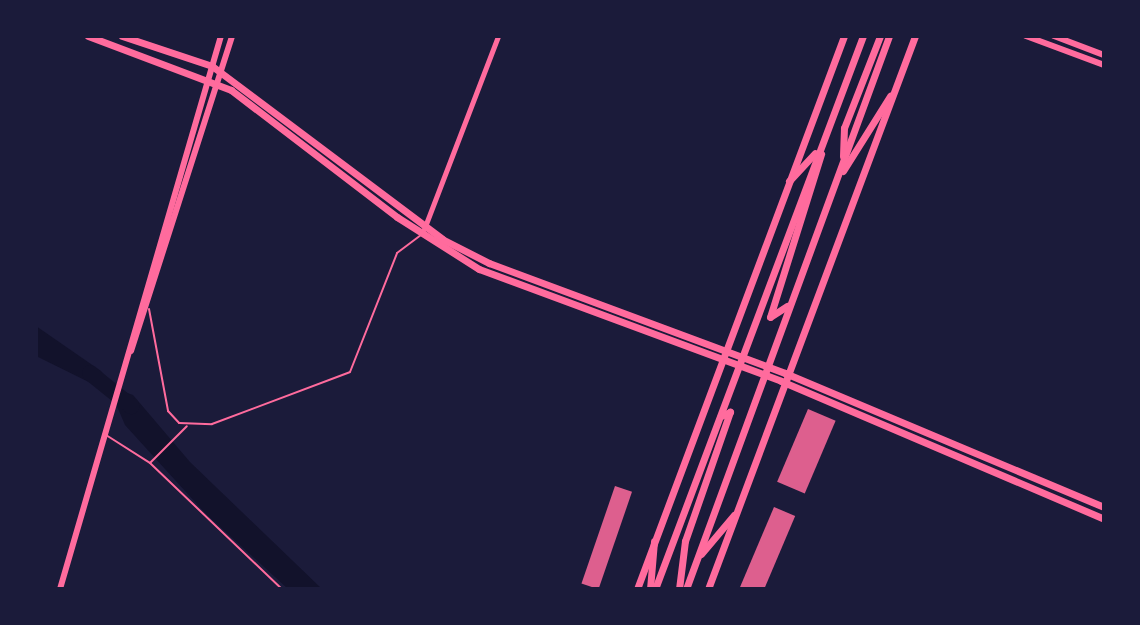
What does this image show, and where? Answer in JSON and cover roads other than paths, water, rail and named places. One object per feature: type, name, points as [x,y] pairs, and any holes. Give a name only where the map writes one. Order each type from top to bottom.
[{"type":"main road","points":[[88,36],[209,77],[422,235],[479,269],[783,377],[1104,507]]},
{"type":"main road","points":[[122,36],[212,66],[425,226],[489,263],[722,356]]},
{"type":"main road","points":[[637,589],[844,36]]},
{"type":"main road","points":[[653,589],[863,36]]},
{"type":"main road","points":[[843,162],[844,128],[880,36]]},
{"type":"main road","points":[[686,589],[889,36]]},
{"type":"main road","points":[[708,589],[783,377],[915,36]]},
{"type":"main road","points":[[834,187],[890,96]]},
{"type":"main road","points":[[791,301],[770,317],[826,132]]},
{"type":"main road","points":[[789,181],[820,149]]},
{"type":"main road","points":[[783,377],[1104,519]]},
{"type":"main road","points":[[679,589],[685,541],[730,412],[714,424]]},
{"type":"main road","points":[[697,559],[734,515]]},
{"type":"main road","points":[[653,589],[654,541]]},
{"type":"street","points":[[60,589],[221,36]]},
{"type":"street","points":[[122,373],[149,309],[232,36]]},
{"type":"street","points":[[422,235],[498,36]]},
{"type":"street","points":[[1026,36],[1104,65]]},
{"type":"street","points":[[1054,36],[1104,55]]},
{"type":"lane","points":[[149,309],[168,411],[188,425],[212,424],[350,372],[397,253],[422,235]]},
{"type":"lane","points":[[150,463],[185,432],[188,425]]},
{"type":"lane","points":[[105,433],[150,463],[282,589]]},
{"type":"waterway","points":[[90,373],[131,406]]}]
